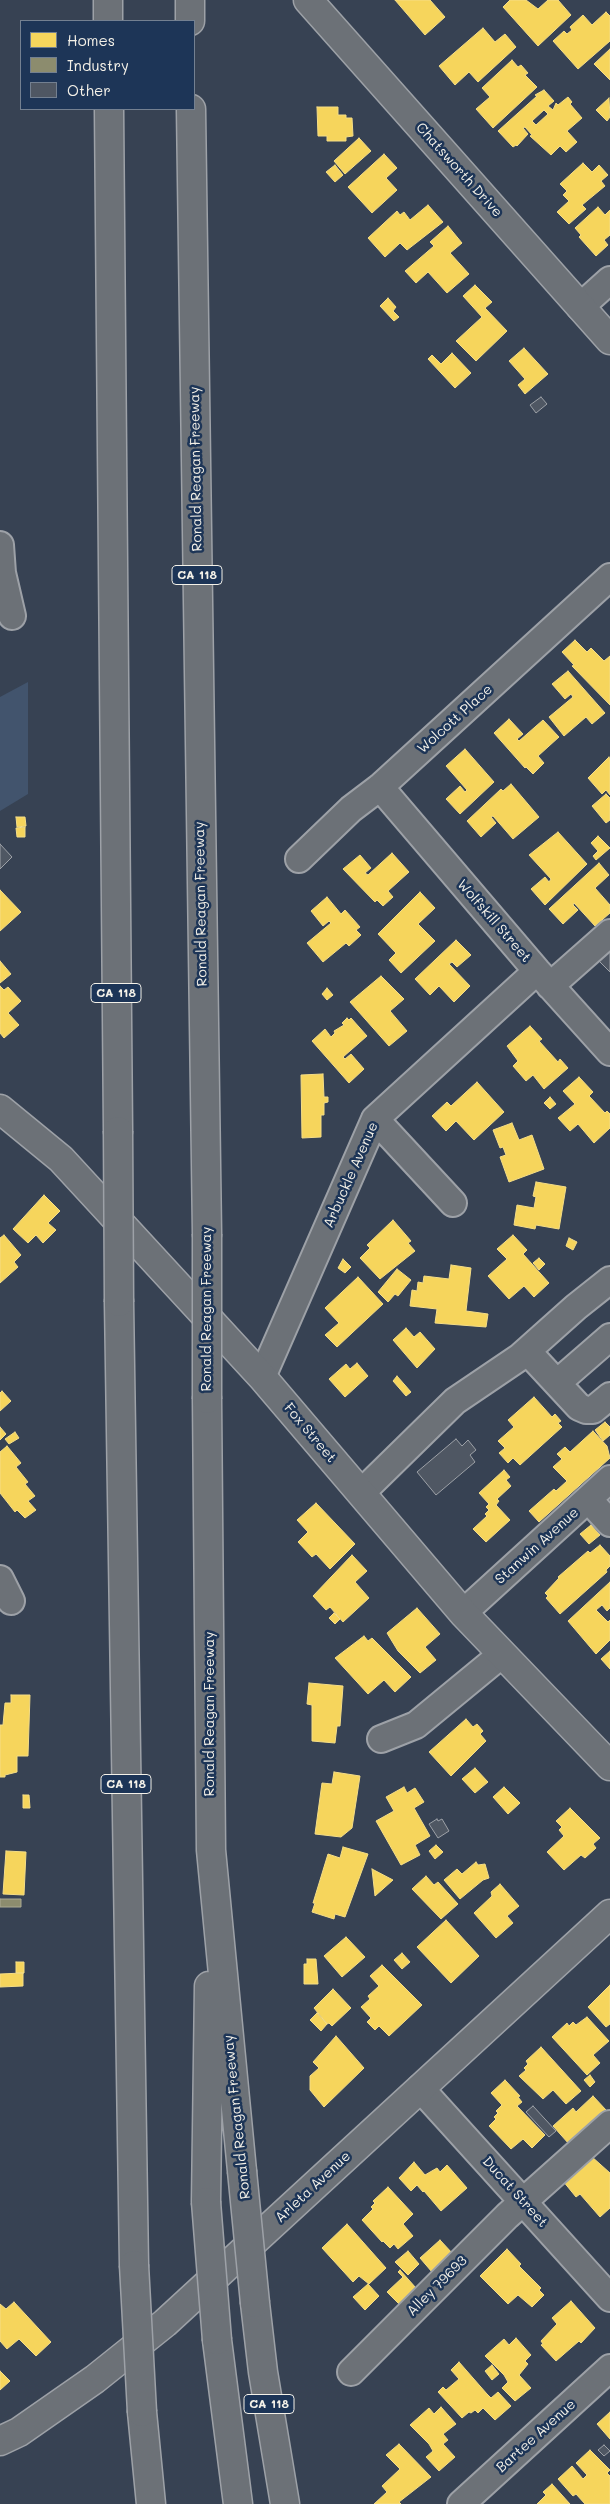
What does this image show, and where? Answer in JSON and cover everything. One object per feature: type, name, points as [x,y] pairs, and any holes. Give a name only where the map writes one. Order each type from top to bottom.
[{"type":"main road","points":[[108,0],[108,20]]},
{"type":"main road","points":[[190,0],[190,20]]},
{"type":"main road","name":"Chatsworth Drive","points":[[308,0],[610,340]]},
{"type":"main road","name":"CA 118","points":[[109,110],[119,1302],[134,2265],[142,2412],[151,2504]]},
{"type":"main road","name":"Ronald Reagan Freeway","points":[[191,110],[206,1234],[211,1850],[255,2303],[263,2372],[285,2504]]},
{"type":"main road","name":"Fox Street","points":[[0,1109],[61,1159],[262,1377],[463,1613],[610,1766]]},
{"type":"main road","points":[[211,1850],[206,2202],[217,2340],[238,2504]]},
{"type":"main road","name":"Arleta Avenue","points":[[0,2441],[19,2432],[95,2379],[165,2323],[610,1914]]},
{"type":"main road","points":[[142,2412],[142,2504]]},
{"type":"street","points":[[580,307],[610,280]]},
{"type":"street","points":[[0,545],[2,573],[12,616]]},
{"type":"street","name":"Wolcott Place","points":[[298,859],[350,809],[380,787],[610,577]]},
{"type":"street","name":"Wolfskill Street","points":[[380,787],[544,979],[610,1052]]},
{"type":"street","name":"Arbuckle Avenue","points":[[262,1377],[375,1119],[544,979],[610,933]]},
{"type":"street","points":[[375,1119],[453,1203]]},
{"type":"street","points":[[361,1493],[455,1401],[527,1351],[576,1307],[610,1280]]},
{"type":"street","points":[[557,1383],[610,1337]]},
{"type":"street","points":[[527,1351],[579,1407],[586,1410],[602,1403]]},
{"type":"street","name":"Stanwin Avenue","points":[[463,1613],[610,1479]]},
{"type":"street","points":[[588,1499],[610,1523]]},
{"type":"street","points":[[381,1739],[416,1725],[502,1655]]},
{"type":"street","name":"Ducat Street","points":[[420,2088],[610,2298]]},
{"type":"street","name":"Alley 79693","points":[[351,2372],[523,2201],[610,2124]]},
{"type":"street","name":"Bartee Avenue","points":[[461,2504],[610,2368]]},
{"type":"shaded area","points":[[28,682],[28,794],[0,811],[0,697]]},
{"type":"building: Homes","points":[[395,0],[430,0],[445,17],[425,35]]},
{"type":"building: Homes","points":[[510,0],[526,0],[538,9],[548,0],[558,0],[571,15],[538,46],[503,7]]},
{"type":"building: Homes","points":[[606,12],[610,16],[610,41],[578,69],[553,41],[564,31],[567,34],[572,30],[570,27],[583,15],[592,25]]},
{"type":"building: Homes","points":[[483,28],[495,42],[505,34],[516,47],[478,82],[469,72],[455,85],[439,66]]},
{"type":"building: Homes","points":[[610,49],[610,80],[594,64]]},
{"type":"building: Homes","points":[[512,60],[518,67],[521,65],[528,73],[525,75],[537,87],[493,128],[476,109],[490,97],[482,88]]},
{"type":"building: Homes","points":[[544,90],[554,101],[548,106],[553,110],[556,103],[558,105],[568,97],[572,102],[570,104],[582,118],[567,131],[577,142],[566,152],[560,146],[551,155],[530,136],[532,135],[525,127],[523,128],[528,134],[517,146],[513,147],[498,131],[537,96],[535,95]],"holes":[[[544,110],[548,114],[536,125],[532,121]]]},
{"type":"building: Homes","points":[[609,98],[610,117],[607,121],[596,110]]},
{"type":"building: Homes","points":[[317,107],[338,107],[338,115],[346,115],[346,118],[352,118],[353,136],[346,137],[346,141],[327,141],[327,136],[318,136]]},
{"type":"building: Homes","points":[[359,138],[371,151],[345,174],[334,161]]},
{"type":"building: Homes","points":[[384,154],[397,168],[386,178],[397,190],[372,213],[348,187]]},
{"type":"building: Homes","points":[[583,163],[592,172],[599,165],[608,175],[601,181],[605,186],[582,205],[586,209],[569,224],[557,212],[569,201],[563,195],[567,191],[560,184]]},
{"type":"building: Homes","points":[[335,165],[343,175],[335,182],[326,172]]},
{"type":"building: Homes","points":[[428,205],[443,222],[407,250],[400,243],[385,257],[368,238],[397,211],[400,215],[404,212],[410,220]]},
{"type":"building: Homes","points":[[598,207],[605,215],[610,210],[610,235],[604,240],[608,245],[596,256],[579,237],[581,235],[575,228]]},
{"type":"building: Homes","points":[[448,226],[462,243],[450,253],[469,274],[447,293],[428,272],[416,283],[405,271],[434,246],[430,242]]},
{"type":"building: Homes","points":[[475,285],[492,302],[485,308],[507,331],[476,361],[456,341],[482,317],[463,296]]},
{"type":"building: Homes","points":[[388,298],[396,307],[393,311],[399,317],[394,321],[380,306]]},
{"type":"building: Homes","points":[[524,348],[548,374],[525,394],[518,385],[525,379],[509,361]]},
{"type":"building: Homes","points":[[452,353],[471,373],[455,388],[428,359],[432,355],[441,364]]},
{"type":"building: Homes","points":[[575,640],[587,652],[591,648],[604,661],[610,656],[610,705],[572,666],[574,665],[562,652]]},
{"type":"building: Homes","points":[[568,671],[605,713],[592,724],[586,717],[564,736],[549,717],[573,697],[571,694],[565,699],[552,684]]},
{"type":"building: Homes","points":[[509,719],[523,734],[517,739],[519,741],[543,720],[559,737],[538,756],[544,763],[533,774],[525,768],[494,733]]},
{"type":"building: Homes","points":[[465,749],[494,782],[460,814],[446,799],[460,786],[465,792],[467,790],[446,766]]},
{"type":"building: Homes","points":[[609,757],[610,795],[606,790],[602,794],[588,778]]},
{"type":"building: Homes","points":[[511,784],[539,817],[513,839],[493,816],[491,817],[496,823],[481,837],[467,821],[501,789],[503,791]]},
{"type":"building: Homes","points":[[606,794],[610,798],[610,820],[606,823],[592,806]]},
{"type":"building: Homes","points":[[16,817],[25,817],[26,826],[17,827]]},
{"type":"building: Homes","points":[[25,827],[25,837],[17,837],[16,828]]},
{"type":"building: Homes","points":[[558,832],[587,864],[545,905],[531,889],[545,877],[549,882],[551,879],[529,855]]},
{"type":"building: Homes","points":[[598,836],[610,848],[596,860],[593,856],[598,851],[591,843]]},
{"type":"building: Homes","points":[[392,853],[409,872],[388,891],[393,897],[383,906],[377,900],[375,902],[343,869],[360,855],[371,868],[365,873],[368,875]]},
{"type":"building: Homes","points":[[599,863],[609,875],[595,888],[610,905],[610,913],[595,926],[574,903],[573,905],[578,910],[563,924],[549,909]]},
{"type":"building: Homes","points":[[0,890],[21,912],[0,931]]},
{"type":"building: Homes","points":[[420,892],[435,908],[418,924],[435,941],[401,973],[389,960],[396,953],[378,934]]},
{"type":"building: Homes","points":[[327,897],[341,914],[345,910],[360,927],[356,930],[361,935],[349,946],[346,943],[323,962],[307,943],[331,923],[329,921],[323,926],[311,911]]},
{"type":"building: Homes","points":[[456,940],[471,955],[457,967],[452,962],[449,964],[470,986],[454,1002],[439,986],[430,995],[415,979]]},
{"type":"building: Homes","points":[[0,961],[11,974],[0,983]]},
{"type":"building: Homes","points":[[381,976],[404,999],[390,1011],[407,1031],[389,1046],[350,1002]]},
{"type":"building: Homes","points":[[0,986],[4,990],[8,987],[21,1001],[8,1013],[19,1025],[4,1038],[0,1033]]},
{"type":"building: Homes","points":[[327,988],[333,995],[327,1000],[322,994]]},
{"type":"building: Homes","points":[[347,1018],[349,1020],[351,1018],[367,1036],[343,1057],[345,1059],[351,1054],[364,1069],[349,1083],[312,1041],[325,1029],[331,1037],[335,1033],[334,1031],[344,1025],[342,1023]]},
{"type":"building: Homes","points":[[530,1026],[542,1039],[539,1041],[558,1062],[560,1059],[568,1068],[544,1089],[533,1075],[526,1081],[513,1066],[518,1061],[507,1046]]},
{"type":"building: Homes","points":[[323,1074],[324,1097],[328,1097],[328,1102],[324,1103],[324,1115],[321,1115],[321,1137],[302,1138],[301,1075]]},
{"type":"building: Homes","points":[[579,1077],[593,1092],[589,1096],[605,1113],[607,1111],[610,1114],[610,1128],[594,1143],[578,1124],[570,1131],[558,1118],[575,1104],[563,1091]]},
{"type":"building: Homes","points":[[477,1082],[504,1112],[474,1140],[456,1121],[446,1131],[432,1116],[447,1102],[451,1106]]},
{"type":"building: Homes","points":[[550,1097],[556,1104],[550,1109],[544,1103]]},
{"type":"building: Homes","points":[[512,1123],[519,1140],[532,1135],[544,1169],[509,1182],[500,1157],[506,1155],[503,1147],[500,1148],[493,1130]]},
{"type":"building: Homes","points":[[536,1182],[566,1187],[559,1229],[536,1225],[535,1229],[514,1225],[517,1205],[534,1208],[536,1197],[533,1196]]},
{"type":"building: Homes","points":[[44,1195],[60,1211],[48,1223],[56,1230],[43,1243],[36,1235],[28,1243],[13,1229]]},
{"type":"building: Homes","points":[[393,1220],[411,1241],[408,1243],[415,1251],[380,1279],[360,1258],[370,1248],[367,1245]]},
{"type":"building: Homes","points":[[4,1235],[21,1255],[14,1262],[18,1267],[0,1283],[0,1238]]},
{"type":"building: Homes","points":[[513,1235],[527,1250],[523,1254],[549,1283],[534,1297],[524,1286],[509,1299],[488,1276],[507,1259],[497,1249]]},
{"type":"building: Homes","points":[[569,1238],[577,1242],[573,1250],[566,1246]]},
{"type":"building: Homes","points":[[539,1258],[545,1264],[539,1270],[533,1263]]},
{"type":"building: Homes","points":[[343,1259],[351,1267],[345,1273],[338,1268]]},
{"type":"building: Homes","points":[[451,1265],[471,1268],[466,1311],[488,1314],[486,1327],[435,1323],[437,1309],[410,1306],[412,1290],[417,1291],[418,1282],[423,1283],[424,1276],[449,1279]]},
{"type":"building: Homes","points":[[397,1269],[411,1280],[398,1296],[395,1294],[388,1302],[378,1292]]},
{"type":"building: Homes","points":[[358,1277],[383,1304],[337,1347],[325,1335],[339,1323],[325,1308]]},
{"type":"building: Homes","points":[[406,1328],[414,1337],[420,1332],[435,1349],[417,1368],[393,1340]]},
{"type":"building: Homes","points":[[357,1363],[368,1376],[345,1397],[329,1379],[346,1364],[350,1369]]},
{"type":"building: Homes","points":[[397,1376],[411,1392],[406,1396],[393,1381]]},
{"type":"building: Homes","points":[[2,1391],[11,1401],[0,1411],[0,1393]]},
{"type":"building: Homes","points":[[534,1397],[552,1417],[555,1414],[561,1421],[558,1423],[562,1427],[520,1465],[513,1458],[508,1463],[499,1453],[505,1448],[498,1441],[514,1427],[508,1420]]},
{"type":"building: Homes","points":[[605,1422],[610,1427],[610,1435],[603,1441],[595,1430]]},
{"type":"building: Homes","points":[[0,1427],[6,1434],[0,1440]]},
{"type":"building: Homes","points":[[593,1431],[607,1446],[610,1458],[539,1522],[529,1511],[554,1489],[556,1491],[567,1481],[553,1467],[562,1459],[557,1454],[565,1447],[570,1452]]},
{"type":"building: Homes","points":[[15,1432],[19,1438],[9,1444],[5,1439]]},
{"type":"building: Homes","points":[[7,1446],[21,1463],[16,1467],[28,1482],[25,1484],[35,1496],[28,1501],[36,1510],[25,1518],[17,1510],[15,1512],[0,1493],[0,1452]]},
{"type":"building: Homes","points":[[504,1470],[510,1477],[506,1480],[511,1486],[497,1499],[499,1501],[496,1505],[510,1520],[486,1542],[473,1529],[487,1516],[485,1514],[489,1510],[486,1507],[489,1504],[479,1493]]},
{"type":"building: Homes","points":[[316,1503],[355,1544],[330,1569],[316,1554],[312,1557],[298,1542],[308,1532],[297,1520]]},
{"type":"building: Homes","points":[[591,1525],[600,1535],[589,1544],[580,1534]]},
{"type":"building: Homes","points":[[600,1545],[610,1556],[610,1566],[606,1570],[607,1572],[560,1614],[546,1598],[548,1596],[545,1593],[558,1577],[588,1551],[590,1553]]},
{"type":"building: Homes","points":[[352,1555],[367,1571],[355,1582],[369,1598],[343,1622],[330,1607],[326,1610],[313,1596]]},
{"type":"building: Homes","points":[[610,1582],[610,1608],[607,1611],[602,1605],[596,1610],[608,1622],[610,1620],[610,1640],[596,1654],[568,1621]]},
{"type":"building: Homes","points":[[417,1608],[440,1634],[425,1647],[436,1660],[420,1673],[398,1651],[387,1633]]},
{"type":"building: Homes","points":[[334,1613],[340,1619],[335,1624],[329,1618]]},
{"type":"building: Homes","points":[[364,1636],[368,1641],[372,1638],[411,1677],[395,1692],[384,1680],[368,1694],[335,1658]]},
{"type":"building: Homes","points":[[610,1651],[610,1669],[601,1659]]},
{"type":"building: Homes","points":[[309,1683],[343,1686],[340,1726],[337,1726],[335,1743],[312,1741],[312,1705],[307,1704]]},
{"type":"building: Homes","points":[[11,1695],[30,1695],[28,1756],[17,1756],[17,1772],[0,1777],[0,1725],[3,1725],[5,1703],[11,1703]]},
{"type":"building: Homes","points":[[466,1719],[473,1727],[477,1724],[483,1731],[480,1734],[486,1741],[451,1776],[429,1752]]},
{"type":"building: Homes","points":[[475,1768],[488,1782],[475,1793],[462,1779]]},
{"type":"building: Homes","points":[[334,1772],[360,1776],[352,1828],[341,1837],[315,1834],[322,1783],[332,1784]]},
{"type":"building: Homes","points":[[404,1787],[407,1793],[415,1788],[424,1802],[414,1808],[430,1836],[415,1845],[420,1855],[401,1865],[376,1821],[394,1811],[386,1797]]},
{"type":"building: Homes","points":[[504,1787],[520,1803],[508,1814],[493,1797]]},
{"type":"building: Homes","points":[[23,1795],[29,1795],[30,1808],[23,1808]]},
{"type":"building: Homes","points":[[570,1808],[600,1838],[593,1844],[596,1848],[585,1858],[581,1855],[564,1870],[547,1852],[564,1836],[559,1830],[562,1827],[556,1821]]},
{"type":"building: Homes","points":[[436,1845],[443,1852],[435,1859],[429,1851]]},
{"type":"building: Homes","points":[[343,1847],[368,1854],[345,1917],[335,1914],[334,1919],[312,1912],[315,1903],[313,1903],[328,1854],[340,1858]]},
{"type":"building: Homes","points":[[6,1851],[26,1852],[24,1895],[3,1894]]},
{"type":"building: Homes","points":[[476,1862],[478,1865],[485,1864],[489,1878],[483,1880],[460,1899],[444,1880],[457,1869],[462,1874]]},
{"type":"building: Homes","points":[[372,1869],[393,1880],[375,1896]]},
{"type":"building: Homes","points":[[426,1876],[434,1885],[438,1882],[458,1904],[441,1919],[412,1889]]},
{"type":"building: Homes","points":[[500,1884],[519,1906],[507,1916],[513,1923],[496,1938],[474,1913],[492,1896],[491,1892]]},
{"type":"building: Homes","points":[[446,1920],[479,1956],[451,1983],[417,1947]]},
{"type":"building: Homes","points":[[346,1937],[365,1957],[342,1977],[324,1956]]},
{"type":"building: Homes","points":[[402,1953],[410,1962],[402,1969],[394,1960]]},
{"type":"building: Homes","points":[[307,1959],[316,1959],[318,1984],[304,1984],[304,1964],[307,1964]]},
{"type":"building: Homes","points":[[16,1962],[24,1962],[24,1973],[16,1973]]},
{"type":"building: Homes","points":[[382,1965],[422,2005],[389,2036],[379,2026],[375,2030],[367,2022],[371,2018],[361,2007],[370,1999],[368,1996],[379,1986],[370,1976]]},
{"type":"building: Homes","points":[[23,1973],[23,1986],[0,1987],[0,1974]]},
{"type":"building: Homes","points":[[610,1985],[610,2024],[606,2027],[588,2007]]},
{"type":"building: Homes","points":[[333,1989],[351,2008],[332,2026],[329,2023],[327,2024],[314,2008]]},
{"type":"building: Homes","points":[[317,2013],[327,2024],[321,2031],[310,2020]]},
{"type":"building: Homes","points":[[587,2017],[609,2041],[593,2055],[600,2063],[587,2075],[552,2037],[567,2023],[569,2026],[573,2022],[576,2025]]},
{"type":"building: Homes","points":[[336,2036],[364,2068],[324,2107],[310,2090],[310,2076],[319,2068],[313,2062]]},
{"type":"building: Homes","points":[[541,2047],[581,2091],[566,2104],[553,2090],[543,2099],[519,2076],[526,2070],[524,2068],[528,2064],[526,2061]]},
{"type":"building: Homes","points":[[590,2075],[595,2082],[590,2087],[584,2080]]},
{"type":"building: Homes","points":[[505,2080],[520,2096],[518,2097],[522,2102],[517,2106],[545,2135],[532,2148],[523,2139],[511,2149],[489,2126],[496,2119],[494,2117],[498,2113],[496,2111],[502,2105],[491,2093]]},
{"type":"building: Homes","points":[[593,2096],[606,2110],[569,2144],[553,2126],[573,2108],[576,2112]]},
{"type":"building: Homes","points":[[591,2156],[610,2173],[610,2208],[600,2217],[580,2194],[576,2197],[563,2181]]},
{"type":"building: Homes","points":[[414,2162],[425,2175],[437,2168],[440,2172],[447,2165],[467,2188],[441,2211],[417,2185],[411,2191],[399,2178]]},
{"type":"building: Homes","points":[[388,2187],[413,2214],[403,2224],[413,2236],[398,2249],[394,2244],[390,2248],[382,2242],[362,2220],[373,2209],[371,2207],[375,2203],[373,2201]]},
{"type":"building: Homes","points":[[347,2224],[386,2268],[369,2284],[359,2276],[353,2282],[322,2248]]},
{"type":"building: Homes","points":[[440,2240],[453,2254],[432,2272],[420,2258]]},
{"type":"building: Homes","points":[[507,2249],[521,2264],[519,2266],[541,2288],[539,2290],[544,2295],[532,2307],[518,2295],[508,2304],[480,2276]]},
{"type":"building: Homes","points":[[408,2251],[419,2264],[408,2275],[395,2262]]},
{"type":"building: Homes","points":[[400,2270],[416,2288],[400,2305],[387,2292],[403,2277],[398,2272]]},
{"type":"building: Homes","points":[[368,2284],[379,2296],[365,2310],[353,2297]]},
{"type":"building: Homes","points":[[571,2301],[595,2328],[581,2343],[579,2341],[556,2361],[541,2345],[543,2344],[541,2341],[557,2324],[552,2318]]},
{"type":"building: Homes","points":[[14,2302],[51,2342],[36,2356],[19,2339],[7,2349],[0,2341],[0,2304],[6,2309]]},
{"type":"building: Homes","points":[[516,2338],[531,2355],[525,2361],[528,2364],[519,2375],[531,2388],[515,2401],[502,2388],[508,2382],[504,2375],[485,2356],[504,2339],[509,2345]]},
{"type":"building: Homes","points":[[459,2362],[491,2398],[498,2392],[511,2406],[495,2420],[483,2408],[478,2413],[475,2410],[471,2413],[469,2412],[462,2418],[438,2392],[443,2387],[446,2390],[459,2379],[451,2370]]},
{"type":"building: Homes","points":[[492,2365],[499,2374],[492,2380],[485,2371]]},
{"type":"building: Homes","points":[[0,2371],[10,2381],[0,2390]]},
{"type":"building: Homes","points":[[441,2407],[456,2424],[443,2434],[448,2440],[443,2444],[455,2457],[439,2471],[426,2457],[433,2451],[429,2444],[410,2425],[429,2408],[434,2414]]},
{"type":"building: Homes","points":[[610,2412],[610,2439],[597,2424]]},
{"type":"building: Homes","points":[[399,2444],[431,2477],[399,2502],[401,2504],[374,2504],[387,2492],[382,2486],[400,2469],[386,2455]]},
{"type":"building: Homes","points":[[590,2450],[610,2470],[607,2473],[610,2476],[610,2504],[585,2504],[576,2494],[573,2496],[558,2479],[572,2466],[583,2479],[587,2475],[576,2463]]},
{"type":"building: Homes","points":[[552,2484],[570,2504],[537,2504],[546,2495],[543,2492]]},
{"type":"building: Industry","points":[[0,1899],[21,1899],[21,1907],[0,1907]]},
{"type":"building: Other","points":[[541,397],[547,404],[536,413],[530,405]]},
{"type":"building: Other","points":[[0,844],[12,857],[0,869]]},
{"type":"building: Other","points":[[610,947],[610,972],[597,959]]},
{"type":"building: Other","points":[[456,1439],[462,1446],[468,1440],[476,1450],[470,1455],[475,1462],[436,1495],[417,1472]]},
{"type":"building: Other","points":[[437,1819],[438,1821],[442,1819],[449,1831],[438,1838],[429,1824]]},
{"type":"building: Other","points":[[533,2106],[556,2131],[549,2137],[526,2112]]},
{"type":"building: Other","points":[[604,2445],[610,2451],[604,2456],[598,2450]]}]
